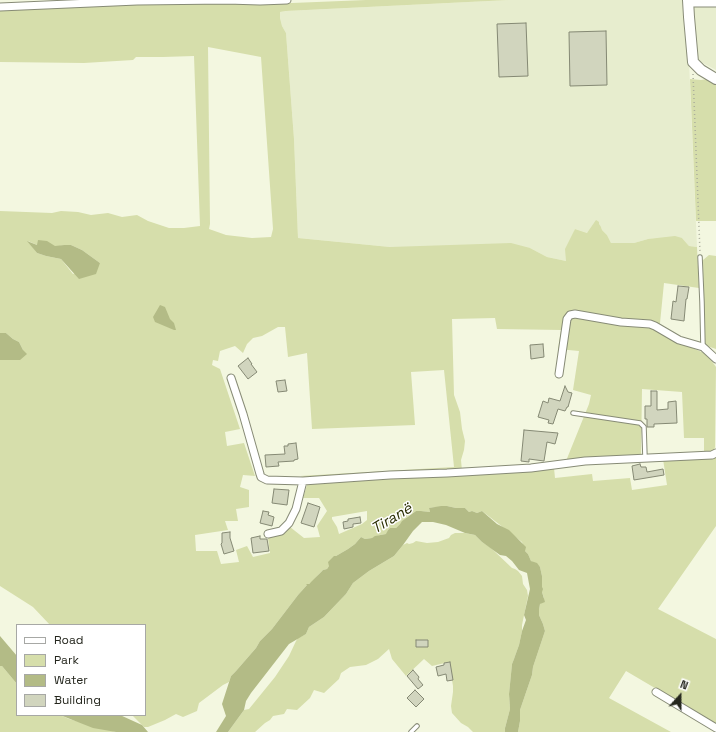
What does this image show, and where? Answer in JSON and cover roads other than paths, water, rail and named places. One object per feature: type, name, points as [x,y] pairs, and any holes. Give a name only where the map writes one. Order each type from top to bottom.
[{"type":"street","points":[[0,6],[136,1],[287,0]]},
{"type":"street","points":[[716,3],[689,1],[688,17],[692,62],[701,70],[716,79]]},
{"type":"street","points":[[559,374],[567,319],[570,315],[575,314],[621,322],[650,324],[679,340],[703,348],[716,359]]},
{"type":"street","points":[[231,378],[261,477],[267,480],[303,481],[390,475],[447,474],[531,468],[585,461],[715,454]]},
{"type":"street","points":[[268,534],[281,531],[289,523],[296,509],[303,481]]},
{"type":"street","points":[[656,692],[716,728]]},
{"type":"lane","points":[[700,257],[703,348]]},
{"type":"lane","points":[[572,413],[640,422],[644,427],[645,458]]},
{"type":"lane","points":[[411,732],[417,726]]},
{"type":"water","points":[[38,240],[47,241],[55,246],[71,245],[82,250],[100,263],[96,274],[79,279],[61,259],[37,253],[27,241],[37,245]]},
{"type":"water","points":[[160,305],[165,307],[170,319],[174,323],[176,330],[155,322],[153,317]]},
{"type":"water","points":[[0,333],[6,333],[19,342],[27,354],[20,360],[0,360]]},
{"type":"water","points":[[441,506],[465,508],[469,512],[472,511],[477,513],[482,511],[497,524],[509,530],[526,547],[525,551],[531,561],[537,563],[540,567],[542,576],[542,592],[545,602],[540,604],[539,615],[545,631],[520,710],[518,732],[505,732],[505,728],[510,709],[509,694],[512,664],[526,620],[524,615],[530,589],[527,573],[519,570],[506,556],[500,555],[475,535],[465,533],[446,525],[433,522],[422,522],[413,531],[394,556],[369,571],[353,583],[346,594],[324,617],[309,627],[306,634],[289,644],[251,693],[246,701],[244,710],[228,732],[216,732],[226,716],[222,704],[231,676],[272,629],[307,585],[306,584],[309,584],[323,570],[327,569],[329,566],[328,562],[334,556],[348,549],[361,537],[365,539],[386,534],[390,528],[396,528],[402,521],[416,511],[430,512],[429,508]]},
{"type":"water","points":[[0,636],[16,655],[16,683],[2,666],[0,666]]},
{"type":"water","points":[[63,716],[122,716],[142,725],[148,732],[116,732],[93,728]]},
{"type":"water label","name":"Tiranë","points":[[392,519]]}]
